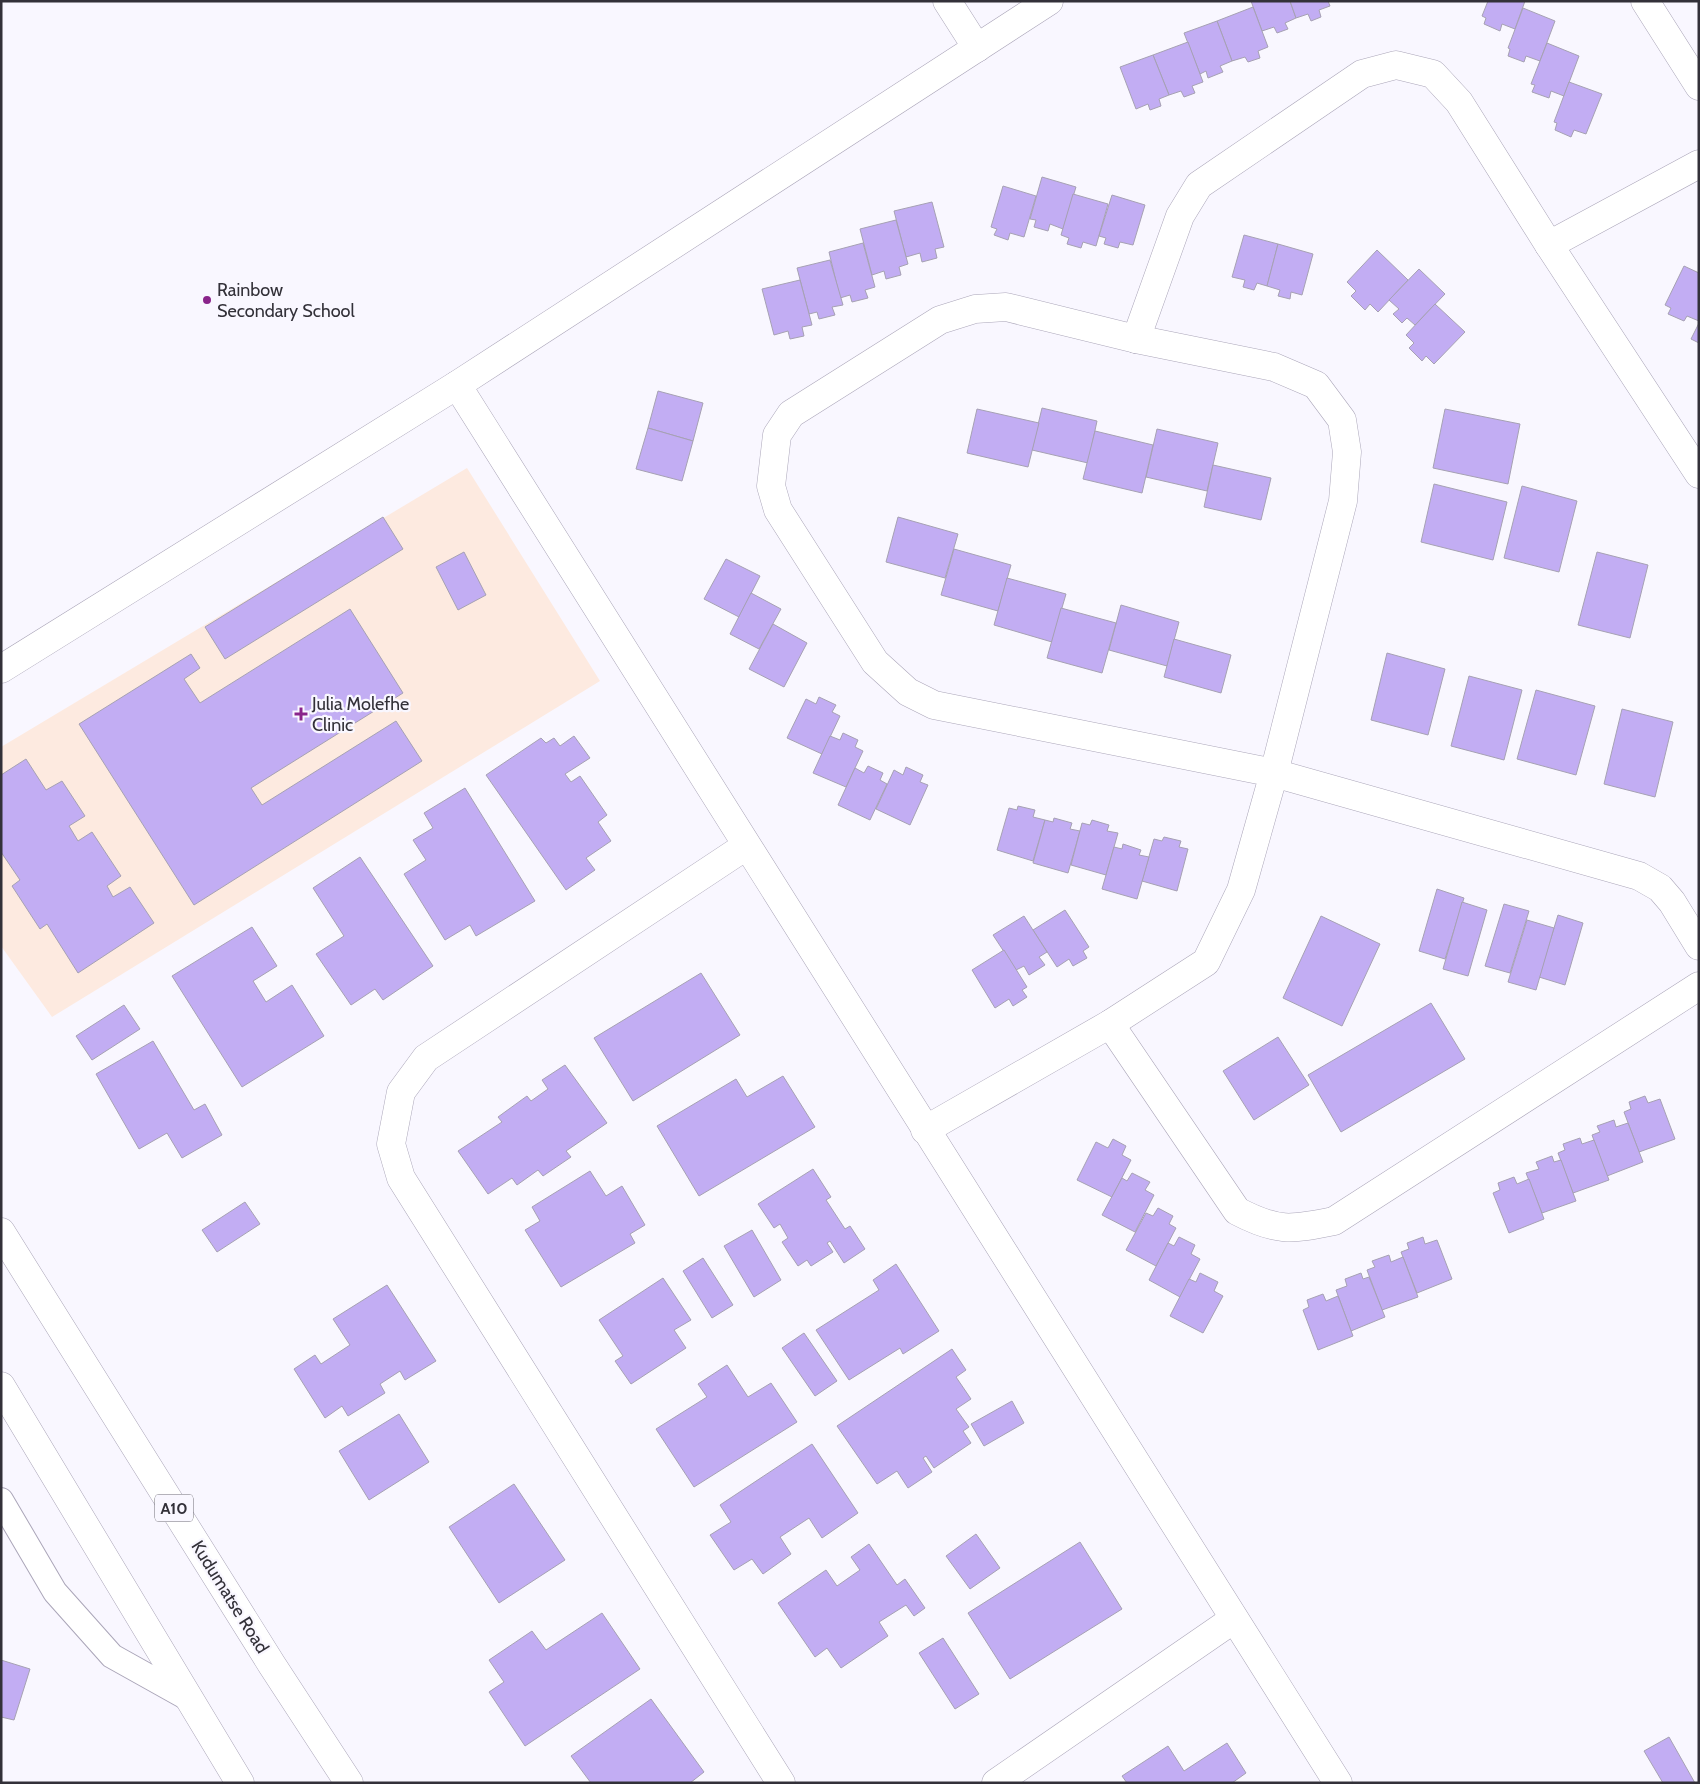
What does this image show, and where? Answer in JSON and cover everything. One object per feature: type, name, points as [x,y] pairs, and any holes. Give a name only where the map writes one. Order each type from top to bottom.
[{"type":"street","points":[[947,1],[977,48]]},
{"type":"street","points":[[1,669],[457,385],[1049,1]]},
{"type":"street","points":[[1645,1],[1699,86]]},
{"type":"street","points":[[1136,340],[1180,216],[1199,185],[1362,74],[1396,65],[1433,74],[1459,102],[1549,245],[1699,474]]},
{"type":"street","points":[[1549,245],[1699,164]]},
{"type":"street","points":[[925,1130],[1110,1024],[1206,962],[1241,890],[1274,774],[1343,501],[1347,452],[1342,420],[1316,385],[1274,367],[1136,340],[1006,307],[975,309],[940,320],[791,414],[777,435],[771,486],[778,510],[875,662],[908,692],[934,705],[1274,774],[1639,876],[1660,888],[1672,902],[1699,946]]},
{"type":"street","points":[[457,385],[1338,1783]]},
{"type":"street","points":[[746,846],[426,1058],[401,1092],[391,1144],[401,1178],[781,1783]]},
{"type":"street","points":[[1110,1024],[1237,1211],[1262,1224],[1296,1229],[1334,1221],[1699,986]]},
{"type":"street","name":"Kudumatse Road","points":[[1,1232],[267,1656],[349,1783]]},
{"type":"street","points":[[1,1386],[240,1783]]},
{"type":"street","points":[[996,1783],[1234,1619]]},
{"type":"lane","points":[[1,1500],[55,1592],[112,1656],[189,1699]]},
{"type":"shaded area","name":"Julia Molefhe Clinic","points":[[467,468],[600,681],[52,1017],[1,946],[1,747]]},
{"type":"building","points":[[1251,1],[1290,1],[1296,18],[1285,23],[1288,29],[1277,33],[1274,27],[1262,31]]},
{"type":"building","points":[[1290,1],[1328,1],[1330,6],[1319,10],[1321,17],[1311,21],[1308,14],[1296,18]]},
{"type":"building","points":[[1488,1],[1525,1],[1515,29],[1502,24],[1500,31],[1484,24],[1486,18],[1482,16]]},
{"type":"building","points":[[1253,7],[1268,47],[1258,51],[1260,58],[1248,62],[1245,57],[1232,61],[1217,21]]},
{"type":"building","points":[[1523,8],[1555,21],[1540,61],[1526,56],[1524,62],[1508,56],[1510,49],[1508,48]]},
{"type":"building","points":[[1217,21],[1232,61],[1220,66],[1223,72],[1208,78],[1206,71],[1200,74],[1184,33]]},
{"type":"building","points":[[1188,42],[1203,82],[1192,86],[1195,93],[1184,97],[1181,91],[1169,95],[1153,55]]},
{"type":"building","points":[[1547,43],[1579,56],[1564,96],[1551,91],[1549,98],[1532,92],[1535,85],[1531,84]]},
{"type":"building","points":[[1153,55],[1169,95],[1159,99],[1161,106],[1150,110],[1148,104],[1136,109],[1120,67]]},
{"type":"building","points":[[1569,82],[1602,94],[1586,134],[1574,130],[1571,137],[1555,130],[1557,123],[1554,122]]},
{"type":"building","points":[[1042,177],[1076,187],[1063,229],[1050,224],[1048,231],[1034,227],[1036,220],[1030,219]]},
{"type":"building","points":[[1003,186],[1036,196],[1024,237],[1010,233],[1008,240],[994,235],[997,229],[991,227]]},
{"type":"building","points":[[1073,194],[1108,204],[1096,246],[1083,242],[1081,248],[1067,244],[1069,238],[1061,235]]},
{"type":"building","points":[[1112,195],[1145,205],[1133,245],[1120,242],[1118,248],[1104,244],[1106,238],[1099,236]]},
{"type":"building","points":[[932,202],[944,247],[935,249],[937,258],[922,262],[920,253],[906,257],[894,211]]},
{"type":"building","points":[[896,220],[908,264],[899,267],[901,275],[886,279],[884,271],[872,275],[860,229]]},
{"type":"building","points":[[1244,235],[1278,244],[1267,286],[1257,283],[1254,290],[1243,287],[1245,280],[1232,277]]},
{"type":"building","points":[[863,243],[875,287],[865,290],[868,298],[852,302],[850,295],[840,298],[829,252]]},
{"type":"building","points":[[1278,244],[1313,254],[1302,295],[1291,292],[1290,299],[1278,296],[1280,290],[1267,286]]},
{"type":"building","points":[[1377,250],[1408,280],[1378,312],[1370,304],[1365,310],[1351,296],[1356,291],[1347,282]]},
{"type":"building","points":[[830,260],[843,305],[832,307],[835,315],[819,319],[817,312],[809,314],[797,268]]},
{"type":"building","points":[[1684,266],[1699,273],[1699,321],[1687,316],[1684,321],[1668,314],[1671,308],[1665,305]]},
{"type":"building","points":[[1419,269],[1445,294],[1415,325],[1407,318],[1402,323],[1393,314],[1399,309],[1389,300]]},
{"type":"building","points":[[800,280],[812,325],[802,327],[804,336],[790,339],[788,331],[774,335],[762,289]]},
{"type":"building","points":[[1435,304],[1465,332],[1434,364],[1426,356],[1422,361],[1409,348],[1414,343],[1406,335]]},
{"type":"building","points":[[1699,323],[1699,343],[1691,339]]},
{"type":"building","points":[[658,391],[703,403],[693,441],[648,428]]},
{"type":"building","points":[[1042,408],[1097,421],[1088,463],[1032,450]]},
{"type":"building","points":[[977,409],[1039,423],[1028,467],[967,453]]},
{"type":"building","points":[[1445,409],[1520,424],[1508,484],[1433,468]]},
{"type":"building","points":[[648,428],[693,441],[682,481],[636,469]]},
{"type":"building","points":[[1157,429],[1218,443],[1207,491],[1146,477]]},
{"type":"building","points":[[1095,431],[1153,445],[1142,493],[1083,479]]},
{"type":"building","points":[[1213,465],[1271,478],[1261,520],[1204,507]]},
{"type":"building","points":[[1434,484],[1507,502],[1493,560],[1421,542]]},
{"type":"building","points":[[1522,486],[1577,501],[1559,572],[1504,558]]},
{"type":"building","points":[[383,517],[403,549],[225,659],[205,627]]},
{"type":"building","points":[[898,517],[958,534],[945,578],[886,562]]},
{"type":"building","points":[[954,549],[1011,565],[998,611],[941,595]]},
{"type":"building","points":[[464,552],[486,595],[458,610],[436,567]]},
{"type":"building","points":[[1597,552],[1648,565],[1630,638],[1578,625]]},
{"type":"building","points":[[726,559],[760,576],[739,617],[704,599]]},
{"type":"building","points":[[1007,578],[1066,594],[1052,642],[994,625]]},
{"type":"building","points":[[751,593],[781,609],[759,649],[730,634]]},
{"type":"building","points":[[1121,605],[1179,622],[1167,666],[1109,650]]},
{"type":"building","points":[[1061,608],[1116,623],[1102,673],[1047,658]]},
{"type":"building","points":[[350,609],[403,693],[251,788],[262,805],[396,721],[422,761],[194,905],[79,724],[191,654],[200,668],[184,679],[200,703]]},
{"type":"building","points":[[773,624],[807,643],[784,687],[749,669]]},
{"type":"building","points":[[1174,639],[1231,655],[1221,693],[1164,677]]},
{"type":"building","points":[[1387,653],[1445,669],[1428,735],[1371,720]]},
{"type":"building","points":[[1469,676],[1522,690],[1504,760],[1451,746]]},
{"type":"building","points":[[1536,690],[1595,706],[1576,775],[1517,759]]},
{"type":"building","points":[[819,697],[836,705],[832,712],[840,716],[822,754],[787,738],[806,699],[816,704]]},
{"type":"building","points":[[1622,709],[1673,722],[1655,797],[1604,784]]},
{"type":"building","points":[[843,733],[858,740],[855,747],[863,751],[846,787],[813,773],[830,736],[840,740]]},
{"type":"building","points":[[574,736],[590,758],[565,774],[571,782],[580,776],[607,815],[598,822],[611,841],[586,858],[595,870],[566,890],[486,775],[541,738],[546,743],[554,738],[560,746]]},
{"type":"building","points":[[26,759],[46,790],[62,781],[85,816],[69,826],[78,841],[92,832],[121,876],[107,886],[113,897],[130,887],[154,923],[78,973],[47,924],[40,929],[12,886],[20,880],[1,852],[1,775]]},
{"type":"building","points":[[868,766],[883,773],[880,780],[887,784],[870,820],[838,805],[855,768],[864,773]]},
{"type":"building","points":[[906,767],[923,775],[920,782],[928,785],[910,825],[876,809],[894,770],[903,775]]},
{"type":"building","points":[[465,788],[535,901],[476,936],[470,925],[445,940],[404,874],[426,860],[413,840],[433,828],[424,813]]},
{"type":"building","points":[[1018,806],[1035,810],[1033,817],[1045,820],[1033,861],[997,850],[1009,808],[1017,810]]},
{"type":"building","points":[[1054,818],[1072,823],[1070,829],[1080,831],[1068,873],[1033,863],[1045,820],[1053,822]]},
{"type":"building","points":[[1092,820],[1109,825],[1107,831],[1118,833],[1106,875],[1071,865],[1082,823],[1090,825]]},
{"type":"building","points":[[1164,837],[1181,841],[1179,847],[1188,849],[1177,891],[1142,881],[1154,839],[1162,841]]},
{"type":"building","points":[[1123,844],[1141,850],[1139,855],[1149,857],[1137,899],[1102,889],[1114,847],[1122,849]]},
{"type":"building","points":[[360,857],[433,966],[383,1000],[375,989],[351,1005],[316,954],[344,936],[313,888]]},
{"type":"building","points":[[1437,889],[1464,898],[1445,959],[1419,951]]},
{"type":"building","points":[[1462,902],[1487,910],[1468,976],[1443,969]]},
{"type":"building","points":[[1504,904],[1529,911],[1510,973],[1485,966]]},
{"type":"building","points":[[1065,910],[1089,947],[1083,951],[1087,958],[1073,966],[1069,959],[1057,967],[1033,930]]},
{"type":"building","points":[[1558,915],[1583,923],[1565,985],[1539,977]]},
{"type":"building","points":[[1024,916],[1047,952],[1039,957],[1045,965],[1029,975],[1024,966],[1016,970],[993,935]]},
{"type":"building","points":[[1321,916],[1380,944],[1342,1026],[1283,998]]},
{"type":"building","points":[[1527,920],[1554,928],[1536,990],[1508,982]]},
{"type":"building","points":[[252,927],[277,966],[253,981],[266,1002],[292,985],[324,1036],[242,1087],[172,976]]},
{"type":"building","points":[[1004,950],[1027,987],[1022,990],[1027,997],[1013,1006],[1009,999],[995,1008],[972,970]]},
{"type":"building","points":[[701,973],[740,1035],[633,1101],[594,1038]]},
{"type":"building","points":[[1431,1003],[1465,1059],[1341,1132],[1308,1075]]},
{"type":"building","points":[[124,1005],[140,1029],[92,1060],[76,1036]]},
{"type":"building","points":[[1278,1037],[1309,1085],[1254,1120],[1223,1071]]},
{"type":"building","points":[[153,1041],[194,1110],[205,1104],[222,1135],[182,1158],[167,1133],[139,1149],[96,1074]]},
{"type":"building","points":[[565,1065],[607,1123],[566,1151],[571,1157],[543,1176],[538,1170],[517,1185],[512,1178],[488,1194],[458,1151],[502,1122],[498,1117],[527,1096],[531,1101],[548,1089],[542,1080]]},
{"type":"building","points":[[783,1076],[815,1127],[699,1196],[657,1126],[736,1079],[747,1097]]},
{"type":"building","points":[[1645,1096],[1648,1103],[1660,1099],[1675,1139],[1639,1152],[1624,1112],[1631,1109],[1629,1102]]},
{"type":"building","points":[[1614,1120],[1616,1127],[1628,1123],[1643,1162],[1607,1176],[1592,1135],[1600,1132],[1597,1126]]},
{"type":"building","points":[[1580,1138],[1582,1144],[1594,1140],[1609,1180],[1573,1193],[1558,1153],[1565,1150],[1563,1144]]},
{"type":"building","points":[[1113,1139],[1126,1146],[1122,1155],[1131,1160],[1112,1197],[1077,1180],[1096,1142],[1108,1148]]},
{"type":"building","points":[[1552,1156],[1554,1162],[1561,1160],[1576,1201],[1542,1213],[1526,1173],[1539,1169],[1536,1162]]},
{"type":"building","points":[[813,1169],[831,1197],[826,1200],[845,1229],[850,1226],[865,1249],[844,1263],[830,1241],[827,1243],[833,1252],[811,1266],[807,1260],[798,1266],[782,1242],[788,1238],[780,1224],[774,1228],[758,1204]]},
{"type":"building","points":[[590,1171],[606,1196],[622,1186],[645,1225],[630,1234],[635,1243],[561,1287],[525,1230],[540,1221],[532,1207]]},
{"type":"building","points":[[1132,1173],[1150,1182],[1145,1190],[1154,1195],[1135,1232],[1102,1215],[1122,1178],[1127,1181]]},
{"type":"building","points":[[1514,1177],[1517,1184],[1529,1179],[1544,1219],[1509,1233],[1493,1193],[1500,1190],[1498,1183]]},
{"type":"building","points":[[245,1202],[260,1224],[217,1252],[202,1230]]},
{"type":"building","points":[[1158,1208],[1173,1216],[1169,1224],[1176,1228],[1156,1266],[1126,1250],[1146,1213],[1153,1216]]},
{"type":"building","points":[[752,1230],[781,1280],[754,1297],[724,1246]]},
{"type":"building","points":[[1179,1237],[1195,1245],[1191,1254],[1200,1259],[1180,1297],[1149,1280],[1168,1243],[1174,1246]]},
{"type":"building","points":[[1423,1237],[1425,1244],[1437,1240],[1452,1279],[1417,1293],[1401,1252],[1409,1249],[1407,1243]]},
{"type":"building","points":[[1389,1255],[1391,1262],[1403,1257],[1418,1297],[1382,1310],[1367,1270],[1375,1267],[1372,1261]]},
{"type":"building","points":[[703,1258],[733,1305],[712,1318],[683,1271]]},
{"type":"building","points":[[896,1264],[939,1331],[903,1354],[900,1348],[849,1380],[816,1330],[879,1290],[873,1280]]},
{"type":"building","points":[[1200,1273],[1218,1282],[1214,1291],[1223,1296],[1203,1333],[1170,1316],[1189,1279],[1196,1282]]},
{"type":"building","points":[[1361,1273],[1363,1279],[1369,1277],[1385,1317],[1351,1331],[1336,1290],[1347,1286],[1345,1279]]},
{"type":"building","points":[[663,1278],[691,1320],[674,1330],[686,1348],[631,1384],[615,1361],[623,1356],[599,1320]]},
{"type":"building","points":[[387,1285],[436,1361],[405,1380],[400,1371],[380,1384],[385,1393],[348,1416],[342,1406],[325,1418],[294,1369],[315,1355],[321,1364],[350,1345],[333,1319]]},
{"type":"building","points":[[1323,1294],[1326,1301],[1338,1296],[1353,1336],[1318,1350],[1303,1310],[1309,1307],[1307,1300]]},
{"type":"building","points":[[804,1333],[837,1381],[815,1396],[782,1348]]},
{"type":"building","points":[[952,1349],[966,1370],[956,1377],[971,1399],[956,1409],[969,1427],[963,1431],[971,1443],[934,1468],[926,1456],[923,1458],[932,1472],[908,1488],[897,1471],[877,1484],[837,1426]]},
{"type":"building","points":[[727,1365],[748,1397],[771,1383],[797,1422],[694,1487],[656,1429],[707,1397],[698,1384]]},
{"type":"building","points":[[1012,1401],[1024,1423],[984,1446],[971,1424]]},
{"type":"building","points":[[399,1414],[429,1462],[369,1500],[339,1451]]},
{"type":"building","points":[[812,1444],[858,1513],[822,1538],[809,1518],[780,1537],[791,1554],[763,1574],[752,1559],[734,1570],[710,1535],[731,1522],[720,1505]]},
{"type":"building","points":[[514,1484],[565,1560],[499,1603],[449,1527]]},
{"type":"building","points":[[976,1534],[1000,1568],[970,1589],[946,1556]]},
{"type":"building","points":[[1080,1542],[1122,1609],[1010,1679],[968,1613]]},
{"type":"building","points":[[869,1544],[897,1585],[905,1579],[925,1608],[914,1616],[906,1605],[879,1622],[888,1636],[841,1668],[827,1648],[815,1657],[778,1603],[826,1570],[837,1586],[860,1570],[851,1557]]},
{"type":"building","points":[[602,1613],[640,1669],[525,1746],[489,1692],[504,1682],[489,1660],[532,1631],[546,1650]]},
{"type":"building","points":[[943,1638],[979,1694],[955,1709],[919,1653]]},
{"type":"building","points":[[1,1660],[30,1669],[14,1720],[1,1717]]},
{"type":"building","points":[[651,1699],[704,1772],[690,1783],[591,1783],[571,1756]]},
{"type":"building","points":[[1669,1737],[1695,1783],[1663,1783],[1644,1751]]},
{"type":"building","points":[[1227,1743],[1246,1773],[1232,1783],[1127,1783],[1122,1776],[1168,1746],[1184,1771]]},
{"type":"place","name":"Rainbow Secondary School","points":[[207,300]]},
{"type":"place","name":"Julia Molefhe Clinic","points":[[301,714]]}]
